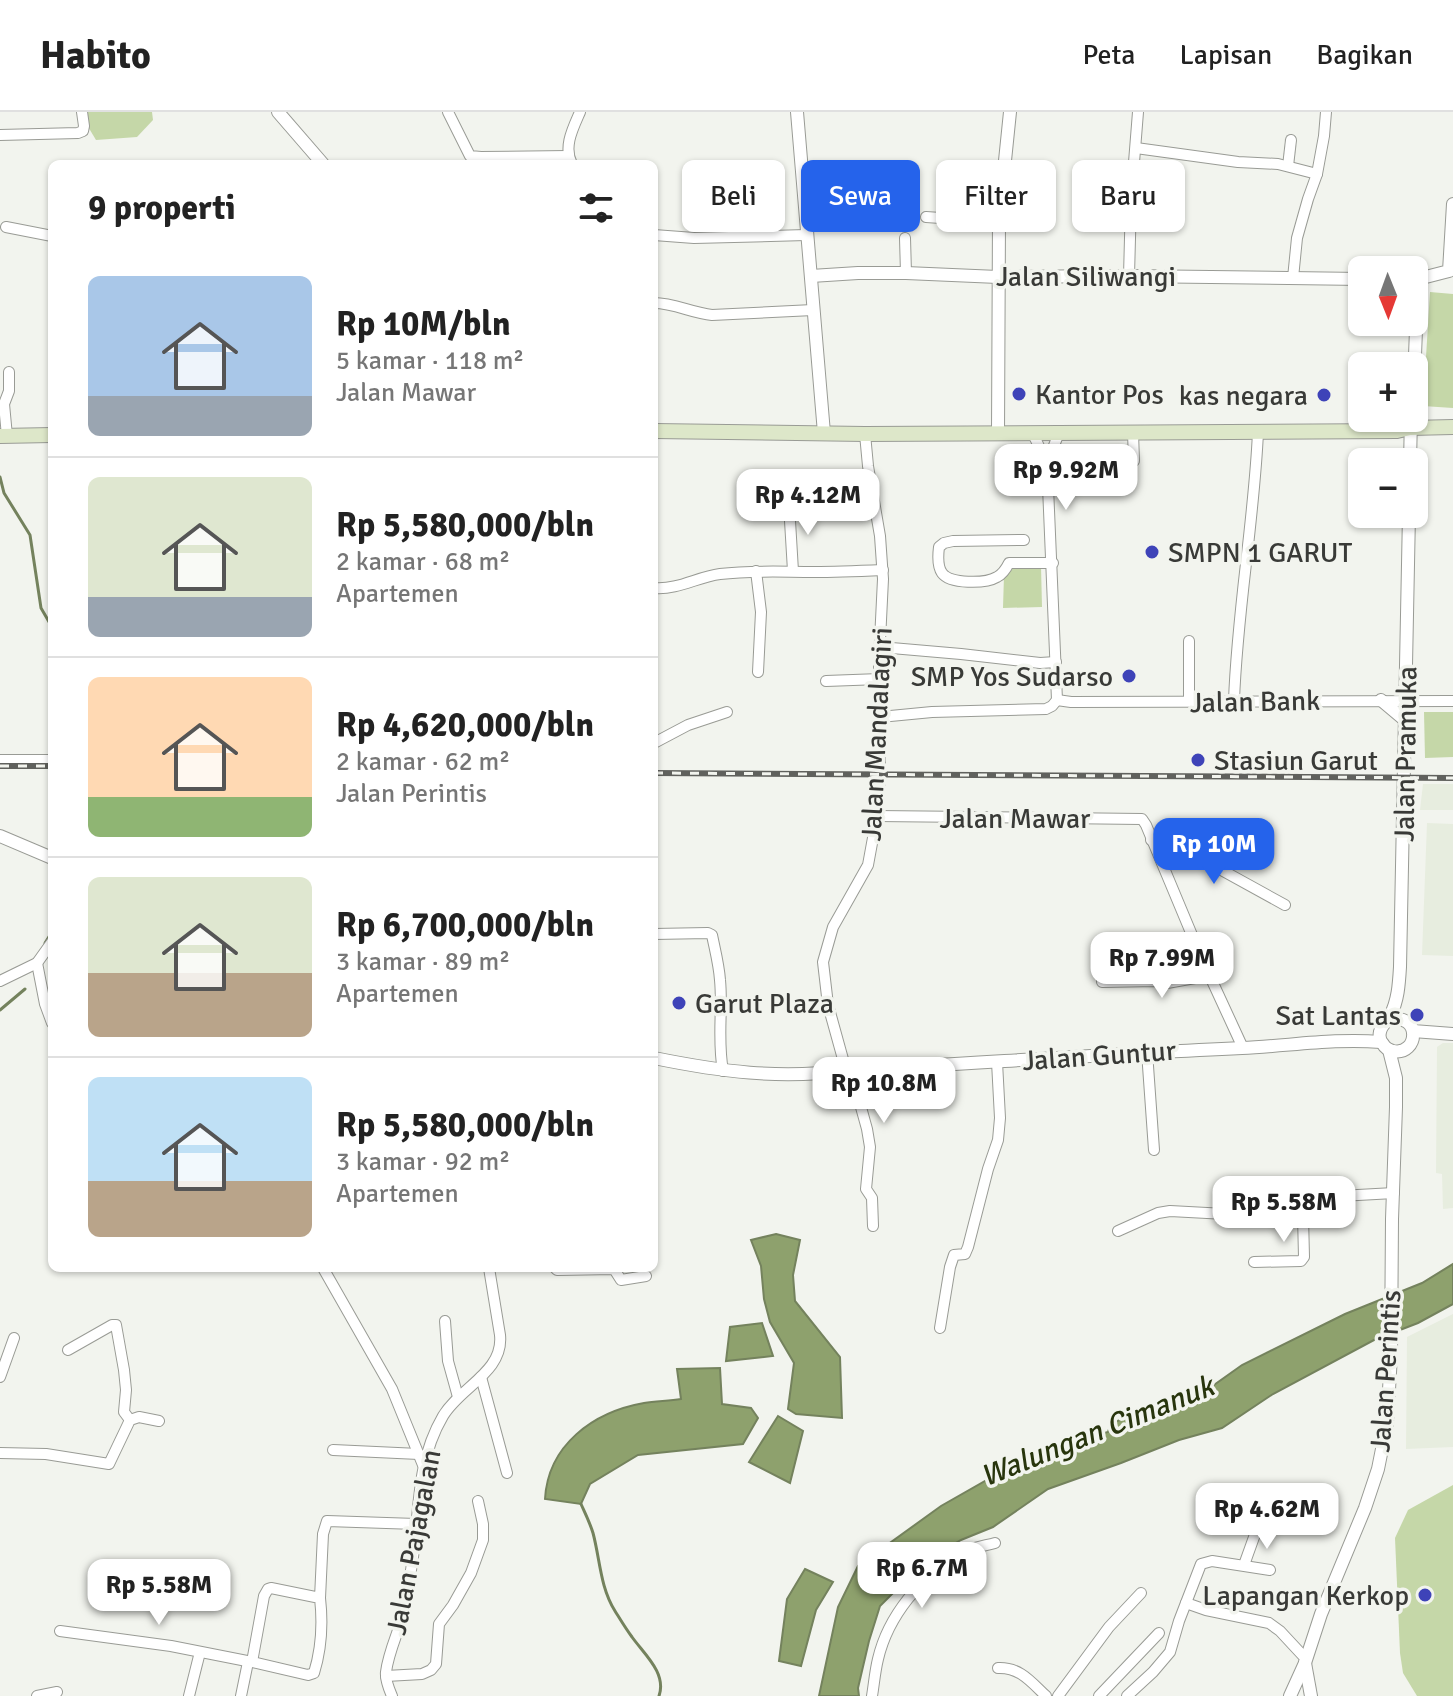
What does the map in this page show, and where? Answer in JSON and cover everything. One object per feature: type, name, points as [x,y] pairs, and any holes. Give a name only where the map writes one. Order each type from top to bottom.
[{"type":"main road","points":[[1428,428],[1453,427]]},
{"type":"main road","points":[[658,431],[1033,434],[1348,430]]},
{"type":"main road","points":[[1428,431],[1453,435]]},
{"type":"main road","points":[[4,436],[48,435]]},
{"type":"street","points":[[0,135],[78,133],[83,131],[84,126],[82,112]]},
{"type":"street","points":[[278,112],[320,160]]},
{"type":"street","points":[[448,112],[470,156],[570,160],[573,128],[580,112]]},
{"type":"street","points":[[797,112],[824,433]]},
{"type":"street","points":[[1005,160],[1010,112]]},
{"type":"street","points":[[1129,276],[1138,112]]},
{"type":"street","points":[[1293,278],[1297,238],[1317,174],[1326,112]]},
{"type":"street","points":[[1288,166],[1291,140]]},
{"type":"street","points":[[1136,148],[1288,166],[1317,174]]},
{"type":"street","points":[[1428,277],[1449,271],[1453,204]]},
{"type":"street","points":[[926,217],[936,218]]},
{"type":"street","points":[[6,227],[48,235]]},
{"type":"street","points":[[998,434],[999,232]]},
{"type":"street","points":[[658,235],[694,238],[806,235]]},
{"type":"street","points":[[905,238],[906,273]]},
{"type":"street","name":"Jalan Siliwangi","points":[[811,276],[906,273],[998,277],[1348,279]]},
{"type":"street","points":[[658,303],[712,315],[813,310]]},
{"type":"street","points":[[4,436],[4,404],[9,391],[9,372]]},
{"type":"street","points":[[1234,701],[1258,432]]},
{"type":"street","points":[[1047,463],[1059,433]]},
{"type":"street","points":[[1133,433],[1134,461]]},
{"type":"street","name":"Jalan Mandalagiri","points":[[865,434],[883,570],[877,816],[868,865],[833,927],[823,962],[828,1005],[869,1138],[866,1189],[872,1196],[873,1226]]},
{"type":"street","points":[[1033,434],[1047,463],[1057,700]]},
{"type":"street","points":[[789,504],[793,571]]},
{"type":"street","name":"Jalan Pramuka","points":[[1389,1020],[1398,994],[1400,967],[1409,528]]},
{"type":"street","points":[[1009,541],[1009,563],[999,576],[990,580],[961,581],[942,574],[938,556],[941,545],[953,541],[1024,540]]},
{"type":"street","points":[[1009,563],[1053,563]]},
{"type":"street","points":[[658,588],[674,588],[719,574],[756,571],[883,570]]},
{"type":"street","points":[[756,571],[761,612],[758,672]]},
{"type":"street","points":[[1189,641],[1189,701]]},
{"type":"street","points":[[880,647],[1056,662]]},
{"type":"street","points":[[826,681],[880,679]]},
{"type":"street","name":"Jalan Bank","points":[[880,717],[944,711],[1046,709],[1055,705],[1057,700],[1453,701]]},
{"type":"street","points":[[1381,700],[1406,721]]},
{"type":"street","points":[[658,741],[688,725],[727,712]]},
{"type":"street","points":[[0,760],[48,760]]},
{"type":"street","name":"Jalan Mawar","points":[[877,816],[1142,819],[1243,1048]]},
{"type":"street","points":[[0,836],[48,856]]},
{"type":"street","points":[[1151,840],[1178,846],[1285,905]]},
{"type":"street","points":[[658,934],[712,935],[720,979],[719,1049],[723,1071]]},
{"type":"street","points":[[0,981],[37,963],[48,950]]},
{"type":"street","points":[[37,963],[48,1012]]},
{"type":"street","points":[[1102,982],[1167,983],[1195,978],[1207,970]]},
{"type":"street","name":"Jalan Pramuka","points":[[1398,994],[1403,1019]]},
{"type":"street","points":[[1403,1019],[1411,1026],[1411,1043],[1404,1050],[1396,1051],[1383,1041],[1382,1026],[1389,1020],[1403,1019]]},
{"type":"street","points":[[1413,1031],[1453,1034]]},
{"type":"street","name":"Jalan Guntur","points":[[658,1059],[723,1071],[787,1075],[1353,1039],[1383,1041]]},
{"type":"street","name":"Jalan Perintis","points":[[1383,1041],[1396,1078]]},
{"type":"street","name":"Jalan Perintis","points":[[1291,1696],[1365,1508],[1378,1469],[1387,1424],[1396,1078],[1404,1050]]},
{"type":"street","points":[[1147,1052],[1154,1150]]},
{"type":"street","points":[[940,1328],[950,1267],[954,1255],[965,1254],[968,1247],[998,1140],[997,1062]]},
{"type":"street","points":[[1118,1231],[1158,1213],[1170,1211],[1333,1216],[1335,1199],[1340,1196],[1394,1193]]},
{"type":"street","points":[[1254,1262],[1301,1261],[1304,1257],[1303,1216]]},
{"type":"street","points":[[325,1272],[392,1389],[421,1459],[333,1450]]},
{"type":"street","name":"Jalan Pajagalan","points":[[386,1676],[405,1605],[413,1558],[421,1459],[443,1415],[496,1360],[501,1345],[490,1272]]},
{"type":"street","points":[[616,1272],[621,1280],[646,1276]]},
{"type":"street","points":[[445,1321],[448,1361],[458,1397]]},
{"type":"street","points":[[68,1350],[116,1325],[125,1378],[124,1412],[130,1420]]},
{"type":"street","points":[[0,1377],[14,1338]]},
{"type":"street","points":[[481,1377],[507,1473]]},
{"type":"street","points":[[0,1453],[46,1454],[109,1464],[130,1420],[139,1417],[159,1421]]},
{"type":"street","points":[[392,1696],[386,1676],[422,1674],[436,1664],[439,1624],[471,1573],[483,1540],[478,1501]]},
{"type":"street","points":[[60,1631],[171,1646],[308,1675],[314,1673],[323,1637],[320,1598],[323,1534],[327,1521],[416,1524]]},
{"type":"street","points":[[1244,1565],[1258,1526]]},
{"type":"street","points":[[872,1696],[878,1659],[887,1634],[912,1594],[961,1554],[995,1543]]},
{"type":"street","points":[[1127,1696],[1170,1652],[1203,1562],[1270,1570]]},
{"type":"street","points":[[241,1696],[268,1589],[320,1598]]},
{"type":"street","points":[[1058,1696],[1109,1627],[1141,1593]]},
{"type":"street","points":[[1186,1603],[1269,1623],[1280,1631],[1306,1661],[1310,1696],[1298,1693],[1291,1696]]},
{"type":"street","points":[[1099,1696],[1159,1633]]},
{"type":"street","points":[[189,1696],[200,1652]]},
{"type":"street","points":[[998,1668],[1019,1671],[1046,1696]]},
{"type":"street","points":[[37,1696],[57,1692]]},
{"type":"shaded area","points":[[85,112],[152,112],[153,120],[137,137],[96,140],[87,125]]},
{"type":"shaded area","points":[[1430,292],[1453,294],[1453,408],[1428,406]]},
{"type":"shaded area","points":[[1041,566],[1042,607],[1003,608],[1004,575],[1014,568]]},
{"type":"shaded area","points":[[1424,712],[1453,712],[1453,757],[1425,758]]},
{"type":"shaded area","points":[[1423,784],[1453,784],[1453,810],[1420,810]]},
{"type":"shaded area","points":[[1427,823],[1453,824],[1453,956],[1422,955]]},
{"type":"shaded area","points":[[1443,1043],[1453,1043],[1453,1208],[1443,1209],[1442,1174],[1436,1173],[1437,1047]]},
{"type":"shaded area","points":[[776,1234],[800,1240],[793,1275],[795,1301],[840,1357],[842,1418],[796,1414],[788,1409],[794,1363],[770,1322],[761,1266],[751,1240]]},
{"type":"shaded area","points":[[1453,1264],[1453,1304],[1418,1323],[1374,1340],[1273,1394],[1222,1428],[1179,1440],[1048,1489],[993,1527],[961,1540],[924,1562],[880,1606],[858,1688],[859,1696],[819,1696],[838,1607],[858,1566],[941,1506],[1008,1468],[1069,1443],[1108,1432],[1111,1423],[1204,1392],[1242,1365],[1345,1314],[1422,1283]]},
{"type":"shaded area","points":[[1453,1314],[1453,1447],[1406,1449],[1407,1337]]},
{"type":"shaded area","points":[[762,1323],[773,1356],[726,1361],[730,1327]]},
{"type":"shaded area","points":[[720,1368],[722,1404],[751,1408],[758,1418],[743,1444],[638,1455],[590,1484],[581,1504],[545,1499],[555,1462],[576,1434],[607,1414],[625,1407],[681,1399],[677,1369]]},
{"type":"shaded area","points":[[778,1416],[803,1431],[790,1483],[749,1462]]},
{"type":"shaded area","name":"Lapangan Kerkop","points":[[1453,1485],[1453,1696],[1417,1696],[1403,1673],[1400,1653],[1395,1538],[1408,1510]]},
{"type":"shaded area","points":[[805,1569],[833,1582],[816,1610],[801,1666],[779,1661],[787,1599]]},
{"type":"waterway","points":[[0,477],[4,493],[30,535],[41,608],[48,620]]},
{"type":"waterway","points":[[45,943],[48,938]]},
{"type":"waterway","points":[[0,1010],[25,989]]},
{"type":"waterway","points":[[581,1504],[593,1533],[610,1602],[657,1672],[661,1688],[659,1696]]},
{"type":"railway","points":[[0,766],[48,766]]},
{"type":"railway","points":[[658,773],[1453,778]]},
{"type":"place","name":"Kantor Pos","points":[[1019,394]]},
{"type":"place","name":"kas negara","points":[[1324,395]]},
{"type":"place","name":"SMPN 1 GARUT","points":[[1152,552]]},
{"type":"place","name":"SMP Yos Sudarso","points":[[1129,676]]},
{"type":"place","name":"Stasiun Garut","points":[[1198,760]]},
{"type":"place","name":"Garut Plaza","points":[[679,1003]]},
{"type":"place","name":"Sat Lantas","points":[[1417,1015]]},
{"type":"place","name":"Lapangan Kerkop","points":[[1425,1595]]},
{"type":"water label","name":"Walungan Cimanuk","points":[[1097,1431]]}]
